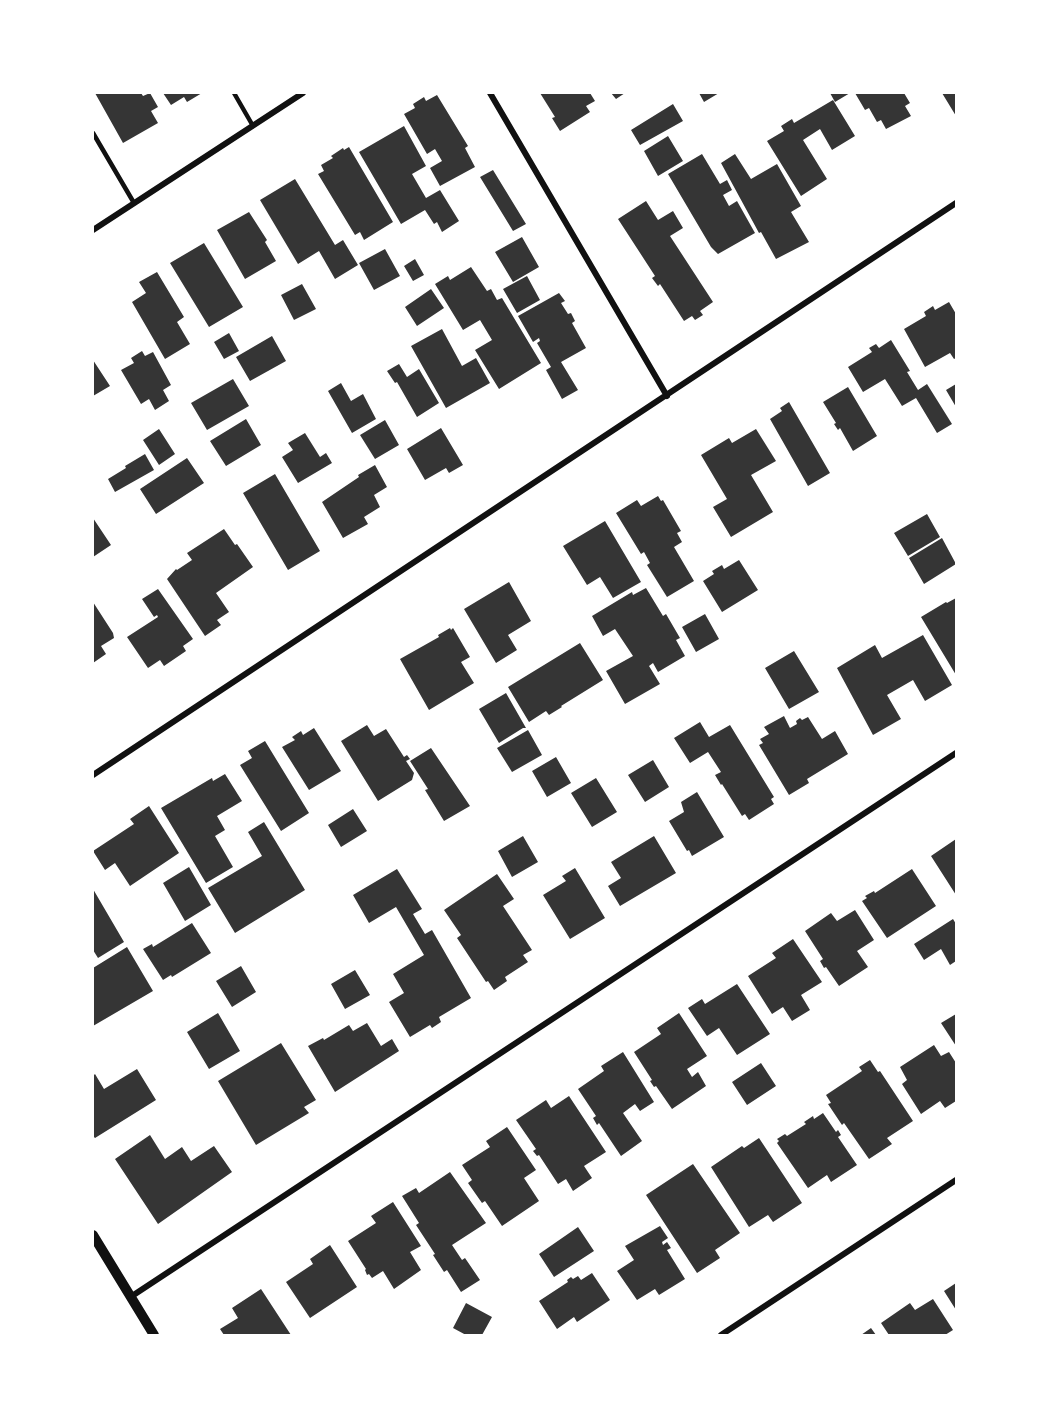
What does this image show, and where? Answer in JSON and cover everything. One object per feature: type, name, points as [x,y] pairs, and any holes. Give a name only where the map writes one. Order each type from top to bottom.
[{"type":"street","points":[[93,230],[303,93]]},
{"type":"street","points":[[490,93],[667,396]]},
{"type":"street","points":[[93,775],[956,203]]},
{"type":"street","points":[[132,1296],[956,753]]},
{"type":"street","points":[[721,1335],[956,1180]]},
{"type":"street","points":[[93,1235],[154,1335]]},
{"type":"lane","points":[[234,93],[253,126]]},
{"type":"lane","points":[[93,133],[134,203]]},
{"type":"building","points":[[95,93],[141,93],[143,96],[150,93],[158,107],[151,111],[158,123],[123,143]]},
{"type":"building","points":[[163,93],[202,93],[187,102],[184,97],[171,105]]},
{"type":"building","points":[[540,93],[590,93],[595,101],[586,106],[590,112],[560,131],[552,118],[555,117]]},
{"type":"building","points":[[611,93],[625,93],[616,99]]},
{"type":"building","points":[[699,93],[719,93],[704,102]]},
{"type":"building","points":[[830,93],[850,93],[835,102]]},
{"type":"building","points":[[855,93],[904,93],[910,103],[905,106],[911,116],[886,129],[881,120],[877,122],[869,108],[865,110]]},
{"type":"building","points":[[942,93],[956,93],[956,116]]},
{"type":"building","points":[[437,95],[468,146],[465,148],[475,167],[440,186],[430,168],[442,161],[435,149],[427,154],[404,114],[415,108],[413,104],[424,97],[426,101]]},
{"type":"building","points":[[833,100],[855,136],[832,150],[820,129],[803,140],[827,179],[801,196],[767,141],[784,131],[781,126],[792,119],[794,123]]},
{"type":"building","points":[[673,104],[683,121],[640,145],[631,130]]},
{"type":"building","points":[[404,126],[426,166],[412,174],[426,198],[440,190],[459,221],[442,232],[437,222],[434,224],[425,210],[401,224],[359,152]]},
{"type":"building","points":[[668,136],[683,161],[658,176],[644,151]]},
{"type":"building","points":[[349,147],[393,222],[364,240],[360,232],[355,235],[318,174],[324,171],[321,165],[333,158],[331,156]]},
{"type":"building","points":[[702,154],[720,184],[727,180],[732,190],[723,195],[729,206],[737,201],[755,233],[718,254],[711,247],[668,174]]},
{"type":"building","points":[[735,154],[751,179],[777,164],[801,206],[791,212],[809,242],[776,259],[761,232],[759,233],[721,163]]},
{"type":"building","points":[[493,170],[526,224],[513,231],[480,177]]},
{"type":"building","points":[[295,179],[335,245],[343,240],[358,265],[335,279],[319,251],[298,264],[260,200]]},
{"type":"building","points":[[646,201],[658,220],[673,211],[683,228],[670,236],[713,302],[700,311],[703,315],[695,320],[692,316],[684,321],[660,284],[658,286],[652,278],[655,276],[618,219]]},
{"type":"building","points":[[249,212],[267,240],[265,242],[276,261],[245,279],[217,230]]},
{"type":"building","points":[[522,237],[539,267],[513,282],[495,252]]},
{"type":"building","points":[[204,243],[243,307],[209,327],[170,263]]},
{"type":"building","points":[[385,249],[400,276],[374,290],[359,263]]},
{"type":"building","points":[[415,259],[424,275],[413,281],[404,266]]},
{"type":"building","points":[[471,267],[487,291],[491,289],[497,300],[502,298],[541,363],[499,389],[475,350],[492,340],[480,320],[463,330],[435,284],[448,276],[450,280]]},
{"type":"building","points":[[157,272],[184,317],[177,322],[190,344],[165,359],[132,302],[146,293],[139,282]]},
{"type":"building","points":[[527,276],[540,300],[517,313],[503,289]]},
{"type":"building","points":[[302,284],[316,309],[294,320],[281,295]]},
{"type":"building","points":[[431,289],[444,308],[417,326],[405,307]]},
{"type":"building","points":[[559,293],[565,301],[561,303],[568,314],[571,313],[575,321],[572,323],[586,348],[561,362],[578,390],[562,399],[546,370],[551,367],[537,343],[540,341],[539,338],[533,342],[518,316]]},
{"type":"building","points":[[949,302],[956,314],[956,358],[954,359],[950,353],[925,367],[904,329],[926,316],[924,312],[933,306],[935,310]]},
{"type":"building","points":[[442,329],[462,366],[476,358],[490,383],[446,408],[411,346]]},
{"type":"building","points":[[229,333],[239,351],[224,359],[214,342]]},
{"type":"building","points":[[272,336],[286,361],[250,381],[236,357]]},
{"type":"building","points":[[891,340],[910,371],[907,372],[918,390],[927,384],[952,424],[937,433],[916,398],[902,406],[885,379],[863,392],[848,367],[872,352],[869,348],[876,344],[879,348]]},
{"type":"building","points":[[142,351],[145,356],[153,352],[171,385],[163,390],[169,401],[155,410],[149,399],[141,404],[121,370],[134,363],[131,358]]},
{"type":"building","points":[[93,360],[110,386],[93,396]]},
{"type":"building","points":[[399,364],[407,377],[419,369],[439,403],[417,417],[397,382],[395,383],[387,371]]},
{"type":"building","points":[[233,379],[249,406],[207,430],[191,403]]},
{"type":"building","points":[[341,383],[351,401],[363,394],[376,419],[352,433],[328,391]]},
{"type":"building","points":[[956,384],[956,407],[946,390]]},
{"type":"building","points":[[848,387],[877,436],[853,451],[840,428],[838,430],[834,424],[836,423],[823,402]]},
{"type":"building","points":[[789,402],[830,473],[808,486],[770,419],[782,411],[780,408]]},
{"type":"building","points":[[246,419],[261,445],[226,466],[210,441]]},
{"type":"building","points":[[385,420],[399,445],[375,459],[360,435]]},
{"type":"building","points":[[441,428],[463,465],[449,473],[446,468],[425,480],[407,449]]},
{"type":"building","points":[[159,429],[175,454],[159,465],[143,440]]},
{"type":"building","points":[[756,429],[776,461],[751,475],[773,512],[731,537],[713,507],[727,499],[701,455],[729,438],[732,443]]},
{"type":"building","points":[[305,433],[320,457],[326,453],[332,463],[298,483],[282,457],[293,450],[288,443]]},
{"type":"building","points":[[145,454],[154,470],[115,492],[108,479]]},
{"type":"building","points":[[187,458],[204,483],[156,514],[140,489]]},
{"type":"building","points":[[375,465],[387,487],[374,495],[380,507],[364,517],[368,524],[343,538],[322,502]]},
{"type":"building","points":[[275,474],[320,551],[288,570],[243,493]]},
{"type":"building","points":[[658,496],[661,501],[663,500],[681,531],[677,533],[682,542],[674,547],[694,581],[667,597],[647,565],[650,563],[644,552],[641,554],[616,513],[637,500],[641,506]]},
{"type":"building","points":[[927,514],[940,537],[908,556],[894,533]]},
{"type":"building","points":[[93,518],[111,545],[93,557]]},
{"type":"building","points":[[605,521],[641,582],[613,598],[600,577],[587,585],[563,546]]},
{"type":"building","points":[[224,529],[253,567],[216,593],[229,612],[217,620],[221,625],[205,636],[167,579],[176,569],[192,560],[187,553]]},
{"type":"building","points":[[942,538],[956,564],[924,584],[909,558]]},
{"type":"building","points":[[739,560],[758,590],[722,612],[703,581],[714,574],[712,571],[722,565],[724,569]]},
{"type":"building","points":[[509,582],[531,621],[508,635],[517,650],[496,663],[464,609]]},
{"type":"building","points":[[646,588],[663,616],[666,614],[680,638],[676,640],[685,656],[658,672],[653,663],[649,666],[660,684],[625,704],[606,671],[633,656],[615,629],[603,636],[592,616],[632,592],[633,595]]},
{"type":"building","points":[[158,589],[193,639],[183,646],[186,651],[164,666],[160,660],[148,668],[127,637],[158,617],[157,615],[154,617],[142,599]]},
{"type":"building","points":[[956,598],[956,675],[921,617]]},
{"type":"building","points":[[93,602],[114,638],[101,646],[106,654],[93,663]]},
{"type":"building","points":[[705,614],[719,639],[696,652],[682,627]]},
{"type":"building","points":[[450,628],[451,630],[453,628],[470,657],[461,662],[474,683],[429,710],[400,659],[439,637],[438,635]]},
{"type":"building","points":[[923,635],[952,685],[925,701],[913,680],[887,695],[901,719],[873,735],[837,668],[875,645],[882,658]]},
{"type":"building","points":[[580,643],[603,680],[549,715],[546,711],[529,722],[508,687]]},
{"type":"building","points":[[794,651],[819,692],[789,709],[765,668]]},
{"type":"building","points":[[506,693],[526,728],[499,743],[479,709]]},
{"type":"building","points":[[784,716],[790,728],[797,724],[796,721],[800,718],[802,720],[808,717],[822,739],[835,731],[848,754],[807,779],[809,783],[789,795],[759,745],[763,743],[760,739],[769,734],[764,727]]},
{"type":"building","points":[[700,722],[709,737],[730,725],[774,797],[771,799],[774,804],[749,820],[745,814],[742,816],[721,785],[715,775],[721,772],[708,752],[690,763],[674,738]]},
{"type":"building","points":[[367,725],[374,736],[386,729],[404,757],[407,755],[410,759],[406,761],[414,773],[412,780],[378,801],[341,741]]},
{"type":"building","points":[[314,728],[341,771],[309,790],[282,747],[295,740],[292,737],[301,731],[303,735]]},
{"type":"building","points":[[528,730],[542,755],[512,772],[497,748]]},
{"type":"building","points":[[265,741],[309,813],[281,831],[240,765],[252,758],[248,751]]},
{"type":"building","points":[[431,748],[470,806],[444,821],[425,790],[428,789],[410,761]]},
{"type":"building","points":[[556,757],[571,783],[547,797],[532,771]]},
{"type":"building","points":[[653,760],[669,787],[645,802],[628,775]]},
{"type":"building","points":[[225,774],[242,801],[217,816],[225,830],[215,836],[233,867],[206,883],[161,808],[212,778],[213,781]]},
{"type":"building","points":[[596,778],[617,812],[592,827],[571,793]]},
{"type":"building","points":[[697,792],[724,837],[692,856],[669,821],[684,812],[681,802]]},
{"type":"building","points":[[149,806],[179,853],[130,886],[115,863],[105,870],[93,851],[134,824],[130,819]]},
{"type":"building","points":[[353,809],[367,831],[341,847],[328,825]]},
{"type":"building","points":[[264,822],[305,890],[235,933],[208,888],[262,856],[248,832]]},
{"type":"building","points":[[523,836],[538,862],[512,877],[498,851]]},
{"type":"building","points":[[654,836],[676,873],[620,906],[608,886],[621,878],[611,862]]},
{"type":"building","points":[[956,839],[956,895],[931,856]]},
{"type":"building","points":[[189,867],[211,905],[185,921],[163,883]]},
{"type":"building","points":[[575,868],[605,918],[570,939],[543,895],[566,881],[562,876]]},
{"type":"building","points":[[397,869],[422,909],[413,914],[425,934],[432,930],[471,998],[439,1017],[441,1022],[432,1028],[430,1025],[410,1037],[389,1002],[404,993],[393,974],[424,955],[396,907],[369,923],[353,895]]},
{"type":"building","points":[[912,869],[936,906],[887,938],[862,901],[867,898],[865,896],[874,891],[875,893]]},
{"type":"building","points":[[497,874],[514,899],[503,906],[532,950],[523,955],[528,962],[505,977],[507,981],[494,990],[488,981],[486,982],[457,938],[461,935],[444,910]]},
{"type":"building","points":[[93,889],[124,942],[98,958],[93,950]]},
{"type":"building","points":[[855,910],[874,940],[857,951],[868,967],[839,986],[826,967],[824,968],[820,961],[823,959],[805,931],[831,913],[837,921]]},
{"type":"building","points":[[953,919],[956,924],[956,961],[950,965],[941,949],[924,960],[914,944]]},
{"type":"building","points":[[192,923],[211,953],[163,980],[143,949],[152,944],[153,947]]},
{"type":"building","points":[[793,939],[822,982],[801,995],[810,1010],[792,1021],[783,1007],[772,1014],[748,976],[776,958],[772,953]]},
{"type":"building","points":[[127,947],[153,991],[93,1026],[93,968]]},
{"type":"building","points":[[241,966],[256,992],[232,1007],[216,981]]},
{"type":"building","points":[[355,970],[370,995],[345,1009],[331,984]]},
{"type":"building","points":[[737,984],[770,1034],[737,1055],[719,1028],[707,1036],[688,1008],[702,999],[705,1004]]},
{"type":"building","points":[[218,1013],[240,1051],[209,1069],[187,1032]]},
{"type":"building","points":[[679,1013],[707,1056],[687,1069],[692,1077],[698,1072],[706,1086],[672,1109],[650,1081],[652,1080],[634,1052],[661,1034],[657,1028]]},
{"type":"building","points":[[956,1014],[956,1046],[941,1023]]},
{"type":"building","points":[[367,1023],[381,1046],[392,1039],[399,1051],[335,1092],[308,1046],[323,1038],[324,1040],[349,1025],[353,1031]]},
{"type":"building","points":[[281,1043],[316,1100],[304,1107],[309,1113],[256,1145],[218,1081]]},
{"type":"building","points":[[934,1045],[941,1056],[949,1052],[956,1063],[956,1101],[945,1108],[940,1101],[921,1114],[902,1084],[907,1080],[900,1067]]},
{"type":"building","points":[[623,1052],[654,1102],[640,1111],[635,1104],[623,1113],[642,1141],[621,1156],[599,1123],[597,1125],[593,1118],[596,1116],[578,1089],[604,1071],[601,1066]]},
{"type":"building","points":[[870,1060],[878,1072],[880,1071],[913,1121],[887,1138],[892,1144],[869,1159],[844,1123],[842,1125],[828,1104],[831,1103],[826,1095],[862,1071],[859,1067]]},
{"type":"building","points":[[761,1063],[776,1086],[747,1105],[732,1082]]},
{"type":"building","points":[[137,1069],[156,1100],[95,1138],[93,1136],[93,1076],[95,1074],[104,1089]]},
{"type":"building","points":[[569,1096],[606,1152],[584,1166],[592,1178],[573,1191],[566,1179],[558,1184],[539,1155],[537,1156],[533,1151],[536,1149],[516,1120],[546,1100],[551,1108]]},
{"type":"building","points":[[823,1113],[836,1132],[838,1130],[841,1135],[838,1137],[857,1165],[831,1182],[827,1175],[808,1188],[777,1143],[779,1141],[777,1139],[785,1134],[787,1136],[806,1124],[804,1122],[813,1116],[814,1119]]},
{"type":"building","points":[[507,1127],[536,1170],[524,1178],[539,1201],[502,1226],[485,1201],[482,1203],[468,1183],[472,1180],[462,1165],[490,1147],[486,1141]]},
{"type":"building","points":[[150,1135],[165,1159],[182,1147],[191,1161],[214,1146],[232,1172],[158,1224],[115,1159]]},
{"type":"building","points":[[759,1138],[802,1203],[773,1222],[768,1215],[749,1227],[711,1167],[742,1146],[744,1148]]},
{"type":"building","points":[[693,1164],[740,1233],[715,1250],[720,1258],[697,1273],[646,1195]]},
{"type":"building","points":[[450,1172],[486,1223],[452,1245],[462,1260],[465,1258],[480,1280],[461,1292],[447,1270],[444,1272],[433,1255],[435,1254],[416,1225],[419,1223],[402,1196],[416,1188],[419,1193]]},
{"type":"building","points":[[393,1202],[421,1246],[410,1252],[421,1270],[394,1289],[383,1271],[372,1278],[369,1274],[367,1275],[366,1269],[348,1241],[376,1223],[371,1216]]},
{"type":"building","points":[[660,1226],[668,1238],[662,1242],[663,1245],[667,1242],[671,1248],[667,1250],[685,1279],[659,1295],[655,1289],[637,1300],[617,1271],[634,1260],[625,1246]]},
{"type":"building","points":[[578,1227],[594,1251],[554,1277],[539,1254]]},
{"type":"building","points":[[330,1245],[357,1287],[310,1318],[286,1282],[313,1264],[310,1259]]},
{"type":"building","points":[[592,1273],[610,1300],[577,1322],[574,1317],[557,1329],[539,1301],[568,1282],[567,1280],[571,1277],[573,1279],[578,1276],[581,1280]]},
{"type":"building","points":[[956,1283],[956,1310],[944,1291]]},
{"type":"building","points":[[261,1289],[291,1335],[224,1335],[220,1329],[238,1318],[232,1308]]},
{"type":"building","points":[[933,1299],[953,1330],[945,1335],[889,1335],[881,1323],[910,1303],[915,1310]]},
{"type":"building","points":[[466,1303],[492,1317],[482,1335],[466,1335],[453,1328]]},
{"type":"building","points":[[871,1328],[876,1335],[861,1335]]}]
